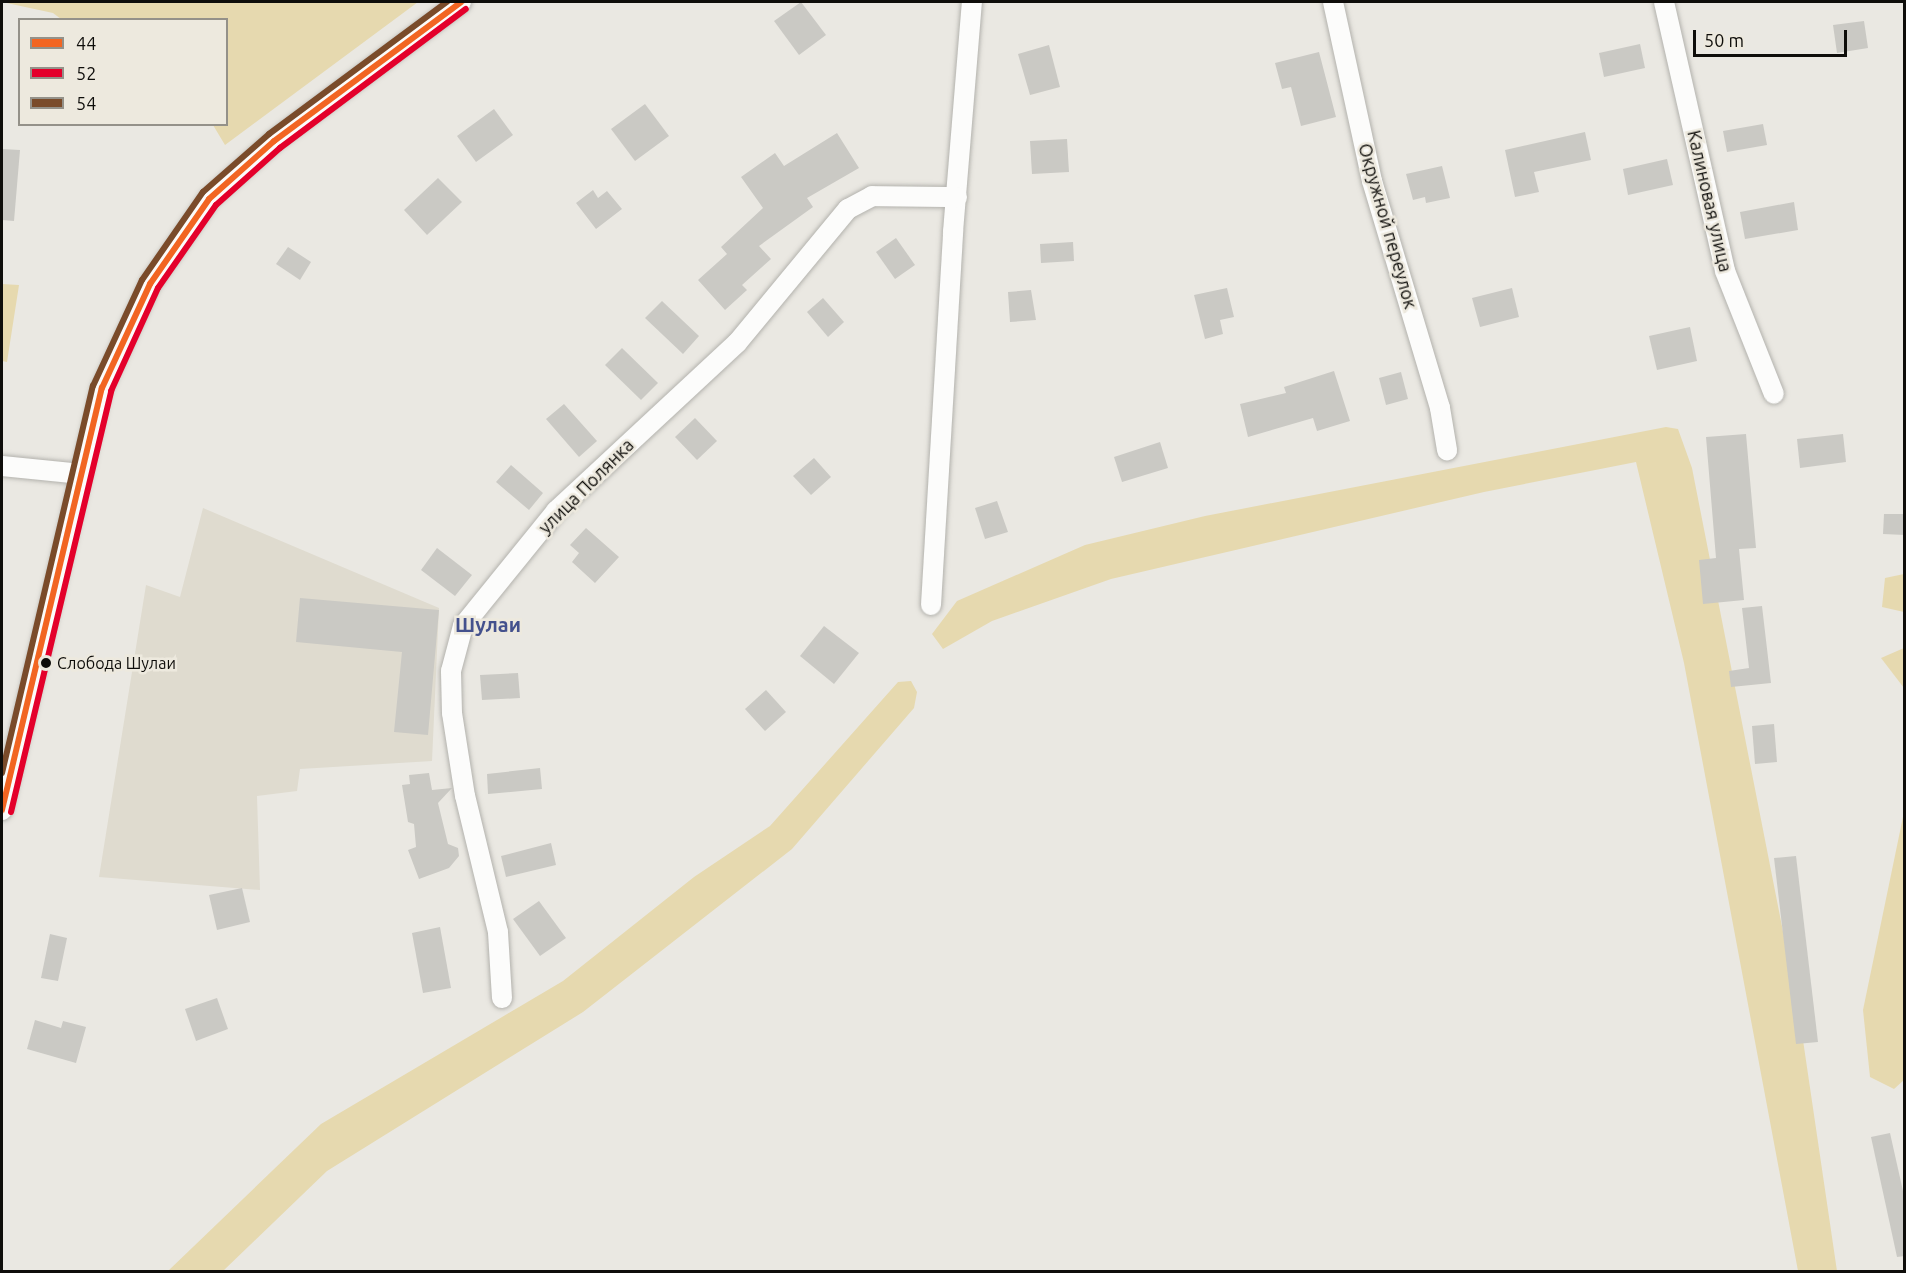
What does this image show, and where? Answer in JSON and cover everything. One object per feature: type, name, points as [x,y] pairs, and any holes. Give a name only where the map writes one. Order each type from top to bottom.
[{"type":"street","points":[[2,810],[102,388],[129,325],[169,254],[210,199],[274,141],[461,2]]},
{"type":"street","points":[[931,605],[972,2]]},
{"type":"street","name":"Окружной переулок","points":[[1333,2],[1372,181],[1440,408],[1447,450]]},
{"type":"street","name":"Калиновая улица","points":[[1665,2],[1725,271],[1774,394]]},
{"type":"street","name":"улица Полянка","points":[[502,998],[498,932],[465,796],[452,713],[451,671],[463,626],[556,511],[736,343],[848,208],[872,196],[957,197]]},
{"type":"street","points":[[2,466],[82,474]]},
{"type":"shaded area","points":[[2,2],[418,2],[225,145],[214,126],[228,126],[228,18],[60,18],[53,13]]},
{"type":"shaded area","points":[[2,284],[19,285],[7,362],[2,361]]},
{"type":"shaded area","points":[[1666,427],[1678,429],[1692,468],[1799,1013],[1837,1271],[1798,1271],[1684,663],[1636,462],[1484,492],[1111,579],[992,621],[943,649],[932,634],[957,601],[1085,545],[1205,516]]},
{"type":"shaded area","points":[[203,508],[439,608],[432,761],[300,769],[297,791],[257,796],[260,890],[99,877],[146,585],[180,597]]},
{"type":"shaded area","points":[[1904,574],[1904,612],[1882,607],[1885,578]]},
{"type":"shaded area","points":[[1904,648],[1904,688],[1881,658]]},
{"type":"shaded area","points":[[911,681],[917,692],[914,708],[792,849],[583,1012],[327,1171],[223,1271],[168,1271],[321,1124],[563,981],[694,877],[770,826],[898,682]]},
{"type":"shaded area","points":[[1904,812],[1904,1080],[1894,1089],[1870,1077],[1863,1010]]},
{"type":"building","points":[[801,2],[826,35],[799,55],[774,21]]},
{"type":"building","points":[[1864,21],[1868,48],[1837,53],[1833,25]]},
{"type":"building","points":[[1640,44],[1645,68],[1604,77],[1599,53]]},
{"type":"building","points":[[1049,45],[1060,87],[1030,95],[1018,54]]},
{"type":"building","points":[[1319,52],[1336,117],[1301,126],[1291,87],[1282,89],[1275,63]]},
{"type":"building","points":[[645,104],[669,136],[635,161],[611,129]]},
{"type":"building","points":[[494,109],[513,135],[476,162],[457,136]]},
{"type":"building","points":[[1763,124],[1767,145],[1727,152],[1723,131]]},
{"type":"building","points":[[1585,132],[1591,160],[1534,172],[1539,192],[1515,197],[1505,150]]},
{"type":"building","points":[[837,133],[859,168],[807,198],[813,207],[759,246],[771,259],[742,285],[747,290],[725,310],[698,280],[727,254],[721,247],[763,208],[741,177],[775,153],[784,166]]},
{"type":"building","points":[[1067,139],[1069,172],[1032,174],[1030,141]]},
{"type":"building","points":[[2,149],[20,150],[14,221],[2,220]]},
{"type":"building","points":[[1667,159],[1673,185],[1628,195],[1623,169]]},
{"type":"building","points":[[1442,166],[1450,198],[1426,203],[1425,197],[1413,200],[1406,174]]},
{"type":"building","points":[[438,178],[462,202],[427,235],[404,210]]},
{"type":"building","points":[[593,190],[598,198],[607,191],[622,209],[596,229],[576,203]]},
{"type":"building","points":[[1794,202],[1798,230],[1745,239],[1740,212]]},
{"type":"building","points":[[896,238],[915,265],[895,279],[876,252]]},
{"type":"building","points":[[1073,242],[1074,261],[1041,263],[1040,244]]},
{"type":"building","points":[[288,247],[311,262],[300,280],[276,264]]},
{"type":"building","points":[[1227,288],[1234,317],[1220,320],[1223,334],[1205,339],[1194,295]]},
{"type":"building","points":[[1512,288],[1519,317],[1480,327],[1472,298]]},
{"type":"building","points":[[1031,290],[1036,320],[1010,322],[1008,292]]},
{"type":"building","points":[[823,298],[844,322],[828,337],[807,312]]},
{"type":"building","points":[[662,301],[699,336],[683,354],[645,318]]},
{"type":"building","points":[[1690,327],[1697,361],[1657,370],[1649,336]]},
{"type":"building","points":[[622,348],[658,383],[641,400],[605,365]]},
{"type":"building","points":[[1334,371],[1350,421],[1317,431],[1313,418],[1248,437],[1240,404],[1286,393],[1284,387]]},
{"type":"building","points":[[1401,372],[1408,399],[1386,405],[1379,378]]},
{"type":"building","points":[[564,404],[597,441],[579,457],[546,419]]},
{"type":"building","points":[[695,418],[717,441],[697,460],[675,437]]},
{"type":"building","points":[[1746,434],[1756,548],[1739,549],[1744,600],[1703,604],[1699,560],[1716,558],[1706,437]]},
{"type":"building","points":[[1843,434],[1846,462],[1800,468],[1797,439]]},
{"type":"building","points":[[1160,442],[1168,468],[1122,482],[1114,457]]},
{"type":"building","points":[[814,458],[831,477],[811,495],[793,476]]},
{"type":"building","points":[[511,465],[543,493],[529,510],[496,482]]},
{"type":"building","points":[[997,501],[1008,532],[985,539],[975,508]]},
{"type":"building","points":[[1884,514],[1905,514],[1905,535],[1883,534]]},
{"type":"building","points":[[586,528],[619,557],[595,583],[572,562],[579,553],[570,545]]},
{"type":"building","points":[[437,548],[472,575],[455,596],[421,570]]},
{"type":"building","points":[[300,598],[439,610],[428,735],[394,732],[402,652],[296,642]]},
{"type":"building","points":[[1762,606],[1771,683],[1731,687],[1729,671],[1749,668],[1742,608]]},
{"type":"building","points":[[824,626],[859,653],[834,684],[800,656]]},
{"type":"building","points":[[518,673],[520,698],[482,700],[480,675]]},
{"type":"building","points":[[766,690],[786,712],[765,731],[745,709]]},
{"type":"building","points":[[1774,724],[1777,762],[1755,764],[1752,726]]},
{"type":"building","points":[[540,768],[542,789],[488,794],[487,774]]},
{"type":"building","points":[[429,773],[432,790],[452,788],[438,803],[448,844],[458,848],[459,856],[449,868],[419,879],[408,850],[416,847],[414,824],[408,822],[402,785],[410,784],[409,775]]},
{"type":"building","points":[[551,843],[556,865],[506,877],[501,856]]},
{"type":"building","points":[[1796,856],[1818,1042],[1796,1044],[1774,858]]},
{"type":"building","points":[[242,888],[250,922],[217,930],[209,895]]},
{"type":"building","points":[[539,901],[566,938],[540,956],[513,919]]},
{"type":"building","points":[[440,927],[451,988],[423,993],[412,933]]},
{"type":"building","points":[[50,934],[67,938],[58,981],[41,978]]},
{"type":"building","points":[[217,998],[228,1029],[196,1041],[185,1009]]},
{"type":"building","points":[[35,1020],[61,1028],[63,1021],[86,1027],[76,1063],[27,1049]]},
{"type":"building","points":[[1890,1133],[1905,1200],[1905,1256],[1897,1257],[1871,1137]]},
{"type":"transit line","name":"54","points":[[2,773],[93,386],[142,280],[203,192],[269,134],[447,2]]},
{"type":"transit line","name":"44","points":[[2,810],[102,388],[150,284],[209,199],[274,141],[461,2]]},
{"type":"transit line","name":"52","points":[[11,812],[111,391],[158,288],[216,205],[280,148],[466,9]]},
{"type":"place","name":"Слобода Шулаи","points":[[46,663]]},
{"type":"district","name":"Шулаи","points":[[488,624]]}]
